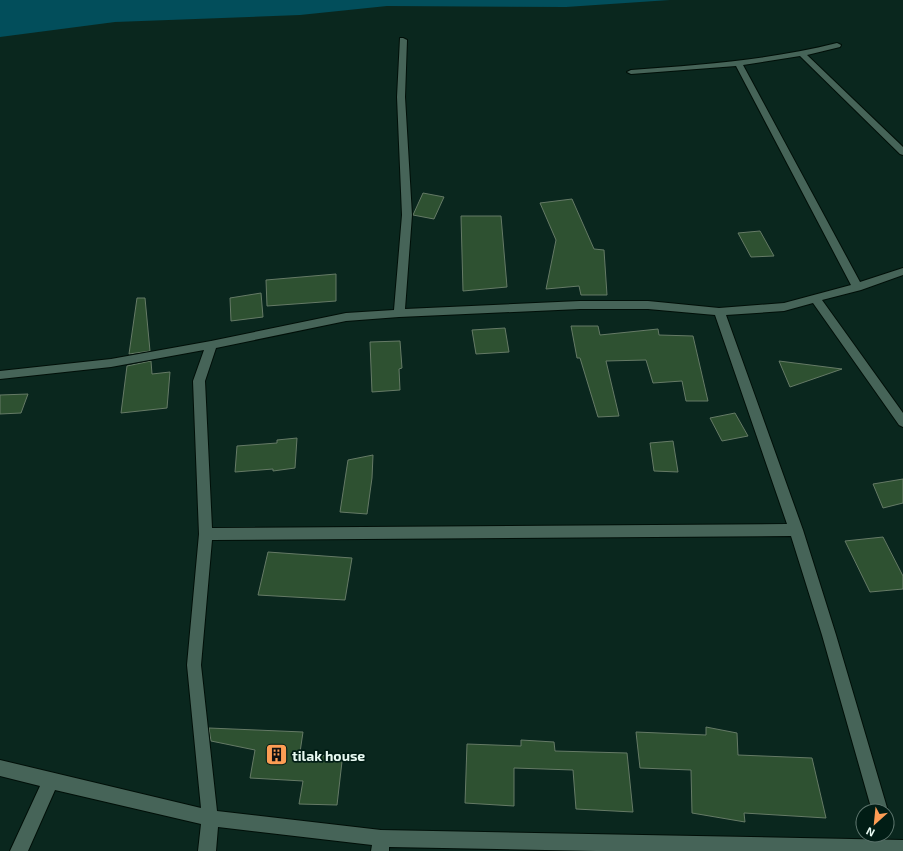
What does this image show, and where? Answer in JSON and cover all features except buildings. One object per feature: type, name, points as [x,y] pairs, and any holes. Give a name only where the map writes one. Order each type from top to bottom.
[{"type":"street","points":[[399,313],[407,215],[401,97],[402,40]]},
{"type":"street","points":[[631,72],[739,65],[803,55],[837,45]]},
{"type":"street","points":[[803,55],[903,152]]},
{"type":"street","points":[[739,65],[857,287]]},
{"type":"street","points":[[0,375],[111,363],[211,345],[346,317],[399,313],[580,305],[648,305],[719,312],[784,307],[857,287],[903,271]]},
{"type":"street","points":[[815,298],[903,422]]},
{"type":"street","points":[[719,312],[796,530],[829,635],[878,803]]},
{"type":"street","points":[[207,851],[210,818],[194,665],[206,534],[199,381],[211,345]]},
{"type":"street","points":[[206,534],[796,530]]},
{"type":"street","points":[[0,768],[210,818],[381,844],[893,845]]},
{"type":"street","points":[[19,851],[50,781]]},
{"type":"water","points":[[0,0],[670,0],[566,7],[387,6],[300,15],[115,22],[0,37]]},
{"type":"place","name":"tilak house","points":[[277,755]]}]
